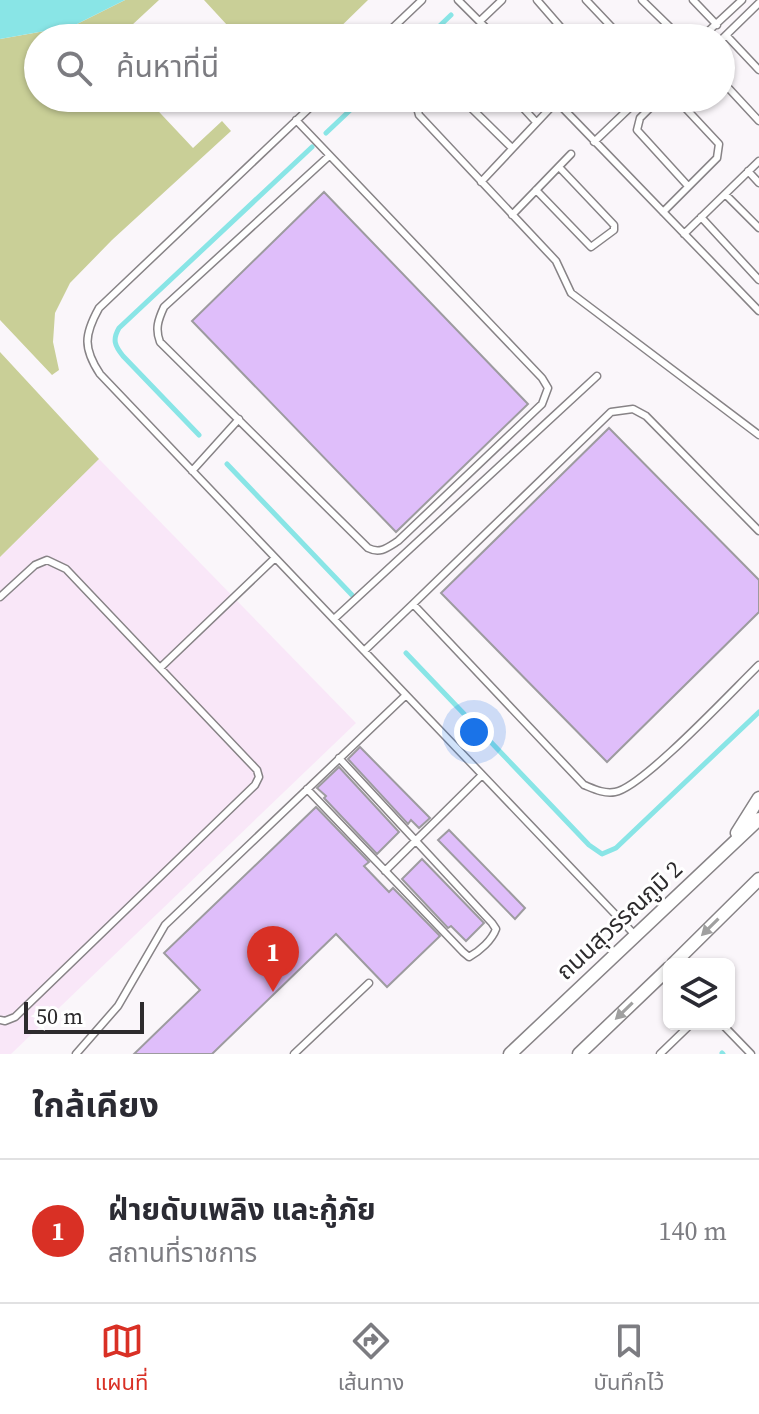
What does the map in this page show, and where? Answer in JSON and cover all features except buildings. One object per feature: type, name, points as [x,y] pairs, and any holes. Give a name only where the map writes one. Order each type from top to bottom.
[{"type":"street","points":[[727,849],[759,798]]},
{"type":"street","name":"ถนนสุวรรณภูมิ 2","points":[[510,1054],[759,819]]},
{"type":"street","points":[[679,958],[759,881]]},
{"type":"street","points":[[579,1054],[663,974]]},
{"type":"lane","points":[[397,24],[422,0]]},
{"type":"lane","points":[[458,0],[483,24]]},
{"type":"lane","points":[[480,21],[502,0]]},
{"type":"lane","points":[[537,0],[558,24]]},
{"type":"lane","points":[[586,0],[609,24]]},
{"type":"lane","points":[[642,0],[667,24]]},
{"type":"lane","points":[[693,0],[716,24]]},
{"type":"lane","points":[[718,24],[742,0]]},
{"type":"lane","points":[[735,28],[757,8]]},
{"type":"lane","points":[[735,48],[759,70]]},
{"type":"lane","points":[[735,95],[759,121]]},
{"type":"lane","points":[[305,112],[99,308],[89,326],[87,344],[91,360],[100,374],[635,935]]},
{"type":"lane","points":[[418,112],[556,261],[571,293],[759,435]]},
{"type":"lane","points":[[475,112],[512,148]]},
{"type":"lane","points":[[527,112],[536,122]]},
{"type":"lane","points":[[481,182],[544,112]]},
{"type":"lane","points":[[565,112],[759,311]]},
{"type":"lane","points":[[594,142],[625,112]]},
{"type":"lane","points":[[646,112],[640,118],[637,130],[688,186]]},
{"type":"lane","points":[[663,212],[717,158],[720,150],[719,144],[689,112]]},
{"type":"lane","points":[[296,120],[542,378],[548,388],[542,404],[386,550],[368,548],[160,342],[157,333],[158,320],[164,307],[329,156]]},
{"type":"lane","points":[[512,215],[571,154]]},
{"type":"lane","points":[[684,234],[759,161]]},
{"type":"lane","points":[[536,190],[591,247],[614,230],[614,225],[559,167]]},
{"type":"lane","points":[[748,171],[759,183]]},
{"type":"lane","points":[[725,194],[759,228]]},
{"type":"lane","points":[[701,217],[759,280]]},
{"type":"lane","points":[[334,619],[597,376]]},
{"type":"lane","points":[[364,651],[611,412],[633,409],[646,416],[759,531]]},
{"type":"lane","points":[[192,471],[239,419]]},
{"type":"lane","points":[[160,668],[275,558]]},
{"type":"lane","points":[[0,597],[35,565],[47,560],[66,569],[257,770],[259,777],[255,785],[15,1017],[0,1020]]},
{"type":"lane","points":[[413,604],[584,785],[601,791],[616,792],[641,779],[759,665]]},
{"type":"lane","points":[[76,1054],[118,1006],[165,925],[406,695]]},
{"type":"lane","points":[[307,789],[463,952],[469,957],[477,953],[496,929],[339,758]]},
{"type":"lane","points":[[385,871],[482,775]]},
{"type":"lane","points":[[294,1054],[369,983]]},
{"type":"lane","points":[[660,1054],[685,1030]]},
{"type":"lane","points":[[728,1030],[751,1054]]},
{"type":"shaded area","points":[[99,459],[356,723],[11,1054],[0,1054],[0,557]]},
{"type":"green space","points":[[125,0],[159,0],[133,24],[77,24]]},
{"type":"green space","points":[[204,0],[368,0],[343,24],[226,24]]},
{"type":"green space","points":[[24,35],[24,112],[159,112],[193,148],[222,121],[231,131],[112,240],[70,283],[55,313],[53,342],[59,370],[52,375],[0,320],[0,39]]},
{"type":"green space","points":[[0,352],[99,459],[0,557]]},
{"type":"water","points":[[0,0],[125,0],[77,24],[24,24],[24,35],[0,39]]},
{"type":"waterway","points":[[442,24],[451,15]]},
{"type":"waterway","points":[[326,133],[348,112]]},
{"type":"waterway","points":[[199,435],[123,356],[115,343],[117,332],[312,147]]},
{"type":"waterway","points":[[227,464],[352,595]]},
{"type":"waterway","points":[[406,653],[589,845],[602,854],[616,848],[759,712]]},
{"type":"place","name":"ฝ่ายดับเพลิง และกู้ภัย","points":[[273,992]]}]
